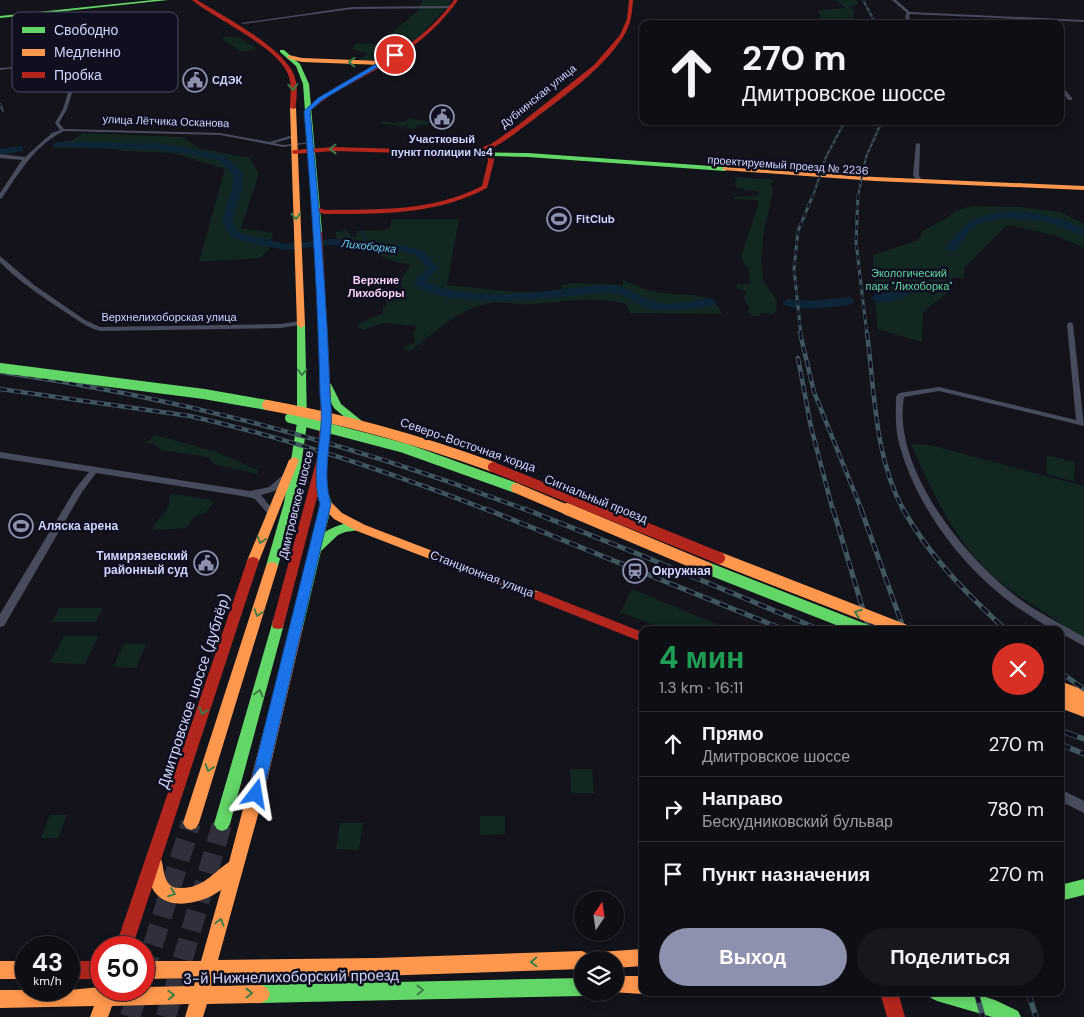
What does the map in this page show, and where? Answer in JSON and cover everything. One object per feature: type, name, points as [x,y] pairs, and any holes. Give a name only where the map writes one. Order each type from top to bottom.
[{"type":"main road","points":[[49,12],[166,0]]},
{"type":"main road","points":[[194,0],[267,50],[292,63],[323,61],[381,63]]},
{"type":"main road","points":[[208,0],[243,23],[292,63]]},
{"type":"main road","name":"Дубнинская улица","points":[[517,128],[609,53],[619,42],[628,25],[631,0]]},
{"type":"main road","points":[[307,111],[320,99],[424,36],[454,4]]},
{"type":"main road","name":"Дмитровское шоссе","points":[[222,824],[301,544],[320,469],[326,424],[320,250],[304,75],[292,63]]},
{"type":"main road","name":"Дмитровское шоссе","points":[[192,823],[279,545],[290,503],[299,447],[302,423],[301,323],[292,63]]},
{"type":"main road","name":"улица Лётчика Осканова","points":[[294,145],[356,150],[465,154],[494,151],[517,128]]},
{"type":"main road","points":[[316,215],[334,211],[413,209],[456,200],[476,193],[485,187],[494,151],[512,156]]},
{"type":"main road","name":"проектируемый проезд № 2236","points":[[512,156],[919,181],[1084,188]]},
{"type":"main road","name":"проектируемый проезд № 2236","points":[[512,156],[874,183],[1084,193]]},
{"type":"main road","name":"Северо-Восточная хорда","points":[[0,368],[204,394],[287,408],[371,427],[430,444],[500,469],[778,582],[894,626]]},
{"type":"main road","name":"Северо-Восточная хорда","points":[[0,377],[198,402],[281,416],[365,436],[494,479],[772,595],[854,626]]},
{"type":"main road","name":"Сигнальный проезд","points":[[326,383],[332,398],[341,410],[355,422],[375,433],[498,474],[799,598],[860,626]]},
{"type":"main road","name":"Дмитровское шоссе (дублёр)","points":[[127,936],[271,512],[299,447]]},
{"type":"main road","points":[[194,1017],[272,729],[315,552],[326,504],[322,492],[320,469]]},
{"type":"main road","name":"Станционная улица","points":[[326,504],[338,516],[361,528],[639,636]]},
{"type":"main road","points":[[315,552],[327,536],[335,530],[352,526],[361,528]]},
{"type":"main road","points":[[1064,689],[1084,696]]},
{"type":"main road","points":[[1064,697],[1084,704]]},
{"type":"main road","points":[[1064,704],[1084,711]]},
{"type":"main road","points":[[157,853],[154,874],[156,880],[164,890],[184,897],[200,894],[215,887],[233,869],[239,855]]},
{"type":"main road","points":[[1064,892],[1084,887]]},
{"type":"main road","points":[[624,959],[639,958]]},
{"type":"main road","name":"3-й Нижнелихоборский проезд","points":[[155,970],[574,960]]},
{"type":"main road","points":[[0,970],[15,970]]},
{"type":"main road","points":[[624,985],[639,984]]},
{"type":"main road","name":"3-й Нижнелихоборский проезд","points":[[155,994],[574,987]]},
{"type":"main road","name":"3-й Нижнелихоборский проезд","points":[[0,999],[90,995]]},
{"type":"main road","points":[[891,996],[896,1017]]},
{"type":"main road","points":[[951,996],[995,1009],[1012,1017]]},
{"type":"main road","points":[[99,1017],[105,1001]]},
{"type":"street","points":[[894,0],[909,13],[1060,20]]},
{"type":"street","points":[[243,23],[355,8],[454,4]]},
{"type":"street","points":[[909,13],[909,20]]},
{"type":"street","points":[[1064,20],[1084,21]]},
{"type":"street","points":[[1064,91],[1070,99]]},
{"type":"street","points":[[0,197],[20,166],[54,134],[63,130],[57,123],[65,109],[70,92]]},
{"type":"street","name":"улица Лётчика Осканова","points":[[63,130],[220,134],[294,145]]},
{"type":"street","name":"улица Лётчика Осканова","points":[[267,142],[294,145]]},
{"type":"street","points":[[918,144],[916,175],[919,181]]},
{"type":"street","points":[[0,156],[27,159]]},
{"type":"street","name":"Верхнелихоборская улица","points":[[0,258],[14,273],[32,287],[88,324],[100,329],[280,326],[301,323]]},
{"type":"street","points":[[1058,626],[1010,597],[974,565],[955,541],[928,500],[913,470],[902,438],[900,397],[902,395],[939,389],[1082,423],[1070,324]]},
{"type":"street","points":[[0,455],[249,494],[258,497],[271,512]]},
{"type":"street","points":[[0,623],[79,490],[95,469]]},
{"type":"street","points":[[249,494],[267,492],[286,477]]},
{"type":"street","points":[[1064,630],[1084,642]]},
{"type":"street","points":[[1064,797],[1084,807]]},
{"type":"green space","points":[[423,0],[452,0],[448,4],[451,4],[448,9],[445,9],[424,31],[427,31],[406,46],[399,46],[376,60],[358,60],[368,53],[352,49],[356,43],[376,44],[387,37],[417,12]]},
{"type":"green space","points":[[833,0],[855,0],[858,2],[857,5],[851,6],[854,12],[854,20],[822,20],[818,10],[845,8],[838,1]]},
{"type":"green space","points":[[232,36],[240,38],[257,49],[241,52],[221,38]]},
{"type":"green space","points":[[409,118],[431,122],[426,125],[420,124],[413,129],[405,128],[411,123],[403,127],[379,123],[382,121],[404,122]]},
{"type":"green space","points":[[83,133],[182,137],[199,148],[250,158],[259,174],[241,228],[273,233],[268,251],[259,258],[199,262],[225,169],[173,153],[115,149],[53,148],[55,143],[72,140]]},
{"type":"green space","points":[[734,177],[770,179],[774,182],[770,184],[773,189],[764,231],[761,260],[763,280],[777,301],[776,311],[772,314],[761,313],[759,316],[753,316],[748,312],[749,307],[743,297],[747,292],[736,287],[737,284],[750,284],[749,268],[744,264],[741,256],[759,202],[732,197],[757,196],[760,192],[737,188],[734,184],[737,180]]},
{"type":"green space","name":"Экологический парк \"Лихоборка\"","points":[[972,206],[1019,207],[1060,212],[1084,224],[1084,248],[1057,236],[1010,225],[1006,226],[964,268],[964,279],[953,277],[947,293],[923,312],[922,342],[877,329],[873,255],[918,240],[924,230],[948,217],[956,210]]},
{"type":"green space","points":[[392,219],[459,219],[447,285],[515,292],[562,291],[563,285],[575,283],[623,285],[623,279],[652,291],[707,298],[713,301],[722,314],[630,313],[626,304],[604,300],[529,304],[491,303],[474,307],[464,312],[409,352],[403,348],[415,342],[413,333],[417,328],[415,326],[383,323],[363,330],[356,326],[383,313],[383,308],[387,305],[385,299],[403,288],[399,283],[411,264],[404,264],[358,250],[359,242],[336,239],[336,232],[346,230],[351,236],[355,237],[357,236],[356,231],[385,230],[390,228]]},
{"type":"green space","points":[[155,435],[217,452],[259,471],[257,474],[214,464],[208,457],[161,450],[155,444],[146,443]]},
{"type":"green space","points":[[911,444],[930,445],[1084,486],[1084,638],[1015,594],[990,573],[954,529],[927,479]]},
{"type":"green space","points":[[1047,455],[1075,462],[1074,481],[1046,474]]},
{"type":"green space","points":[[172,494],[208,499],[214,502],[206,512],[195,516],[186,528],[153,529],[166,510],[169,497]]},
{"type":"green space","points":[[632,589],[720,626],[656,626],[622,613],[619,615]]},
{"type":"green space","points":[[59,608],[103,608],[96,622],[52,622]]},
{"type":"green space","points":[[64,636],[98,636],[85,664],[50,663]]},
{"type":"green space","points":[[124,644],[146,644],[136,668],[113,667]]},
{"type":"green space","points":[[570,769],[592,769],[594,793],[571,793]]},
{"type":"green space","points":[[50,815],[67,815],[58,838],[41,838]]},
{"type":"green space","points":[[480,816],[505,816],[505,834],[480,835]]},
{"type":"green space","points":[[340,823],[363,823],[359,850],[336,849]]},
{"type":"waterway","name":"Лихоборка","points":[[57,145],[152,146],[222,158],[238,173],[237,190],[227,221],[235,235],[286,247],[332,242],[375,246],[383,249],[396,247],[420,253],[433,268],[420,281],[421,284],[436,291],[483,297],[538,295],[606,288],[621,289],[654,306],[667,307],[711,302]]},
{"type":"waterway","name":"Лихоборка","points":[[0,152],[20,149]]},
{"type":"waterway","name":"Лихоборка","points":[[951,249],[970,225],[982,218],[992,216],[1014,214],[1036,216],[1055,220],[1084,233]]},
{"type":"waterway","points":[[362,231],[365,245]]},
{"type":"waterway","name":"Лихоборка","points":[[876,298],[902,295],[914,285]]},
{"type":"waterway","name":"Лихоборка","points":[[788,303],[812,305],[848,301]]},
{"type":"tunnel","points":[[155,939],[191,823]]},
{"type":"tunnel","points":[[166,1017],[222,824]]},
{"type":"tunnel","points":[[130,1017],[135,1001]]},
{"type":"railway","points":[[863,0],[874,20]]},
{"type":"railway","points":[[0,104],[3,111]]},
{"type":"railway","points":[[813,196],[826,157],[843,125]]},
{"type":"railway","points":[[858,196],[866,157],[880,125]]},
{"type":"railway","points":[[801,335],[794,269],[798,231],[813,195]]},
{"type":"railway","points":[[858,195],[856,242],[867,335]]},
{"type":"railway","points":[[800,333],[814,392],[862,511]]},
{"type":"railway","points":[[867,333],[881,447],[894,490],[903,509]]},
{"type":"railway","points":[[798,358],[811,427],[833,511]]},
{"type":"railway","points":[[0,372],[135,395],[268,427],[399,465],[529,511]]},
{"type":"railway","points":[[0,389],[190,416],[228,425],[342,458],[490,511]]},
{"type":"railway","points":[[486,509],[775,626]]},
{"type":"railway","points":[[525,509],[811,626]]},
{"type":"railway","points":[[833,509],[868,626]]},
{"type":"railway","points":[[861,509],[903,626]]},
{"type":"railway","points":[[903,509],[925,543],[950,574],[1002,626]]},
{"type":"railway","points":[[1064,675],[1084,689]]},
{"type":"railway","points":[[1064,731],[1071,734]]},
{"type":"railway","points":[[1067,733],[1084,739]]},
{"type":"railway","points":[[1064,746],[1084,754]]},
{"type":"railway","points":[[977,996],[983,1017]]},
{"type":"railway","points":[[1029,996],[1036,1017]]},
{"type":"traffic: fast","points":[[49,12],[166,0]]},
{"type":"traffic: fast","points":[[0,17],[12,16]]},
{"type":"traffic: fast","points":[[282,51],[298,65],[306,84],[318,232]]},
{"type":"traffic: fast","points":[[465,154],[528,155],[725,169]]},
{"type":"traffic: fast","points":[[272,566],[290,503],[302,423],[301,325]]},
{"type":"traffic: fast","points":[[0,368],[204,394],[267,405]]},
{"type":"traffic: fast","points":[[326,384],[337,406],[358,423]]},
{"type":"traffic: fast","points":[[290,418],[404,448],[516,488]]},
{"type":"traffic: fast","points":[[297,627],[326,504],[322,492],[321,471]]},
{"type":"traffic: fast","points":[[317,548],[334,532],[344,528],[356,527]]},
{"type":"traffic: fast","points":[[707,568],[855,626]]},
{"type":"traffic: fast","points":[[222,824],[278,624]]},
{"type":"traffic: fast","points":[[1064,892],[1084,887]]},
{"type":"traffic: fast","points":[[261,994],[574,987]]},
{"type":"traffic: fast","points":[[951,996],[995,1009],[1012,1017]]},
{"type":"traffic: slow","points":[[289,57],[302,60],[381,63]]},
{"type":"traffic: slow","points":[[293,108],[301,325]]},
{"type":"traffic: slow","points":[[725,169],[875,179],[1084,188]]},
{"type":"traffic: slow","points":[[267,405],[325,416],[382,431],[493,467]]},
{"type":"traffic: slow","points":[[253,561],[294,460]]},
{"type":"traffic: slow","points":[[516,488],[707,568]]},
{"type":"traffic: slow","points":[[326,504],[338,516],[361,528],[538,596]]},
{"type":"traffic: slow","points":[[719,558],[894,626]]},
{"type":"traffic: slow","points":[[191,823],[272,566]]},
{"type":"traffic: slow","points":[[194,1017],[256,793],[297,627]]},
{"type":"traffic: slow","points":[[1064,688],[1084,696]]},
{"type":"traffic: slow","points":[[1064,697],[1084,704]]},
{"type":"traffic: slow","points":[[1064,704],[1084,711]]},
{"type":"traffic: slow","points":[[155,865],[158,881],[165,891],[175,896],[199,893],[212,887],[233,868]]},
{"type":"traffic: slow","points":[[624,959],[639,958]]},
{"type":"traffic: slow","points":[[155,970],[377,967],[574,960]]},
{"type":"traffic: slow","points":[[0,970],[15,970]]},
{"type":"traffic: slow","points":[[624,985],[639,985]]},
{"type":"traffic: slow","points":[[0,999],[261,994]]},
{"type":"traffic: slow","points":[[99,1017],[105,1001]]},
{"type":"traffic: jam","points":[[194,0],[233,24],[277,56],[292,76],[293,108]]},
{"type":"traffic: jam","points":[[307,111],[330,93],[398,55],[424,37],[436,26],[456,0]]},
{"type":"traffic: jam","points":[[512,133],[578,82],[610,51],[622,35],[629,19],[631,0]]},
{"type":"traffic: jam","points":[[294,152],[334,149],[472,153],[493,145],[517,128]]},
{"type":"traffic: jam","points":[[316,209],[324,212],[386,211],[407,210],[448,203],[485,187],[491,161],[490,149]]},
{"type":"traffic: jam","points":[[278,624],[323,455],[326,399],[318,232]]},
{"type":"traffic: jam","points":[[493,467],[719,558]]},
{"type":"traffic: jam","points":[[127,936],[253,561]]},
{"type":"traffic: jam","points":[[538,596],[639,636]]},
{"type":"traffic: jam","points":[[80,970],[90,970]]},
{"type":"traffic: jam","points":[[890,996],[896,1017]]},
{"type":"place","name":"СДЭК","points":[[195,80]]},
{"type":"place","name":"Участковый пункт полиции №4","points":[[442,117]]},
{"type":"place","name":"FitClub","points":[[559,219]]},
{"type":"place","name":"Аляска арена","points":[[21,526]]},
{"type":"place","name":"Тимирязевский районный суд","points":[[206,563]]},
{"type":"place","name":"Окружная","points":[[635,571]]},
{"type":"district","name":"Верхние Лихоборы","points":[[376,286]]},
{"type":"route","points":[[256,794],[326,504],[322,492],[320,469],[326,424],[320,250],[307,111],[320,99],[395,55]]}]
